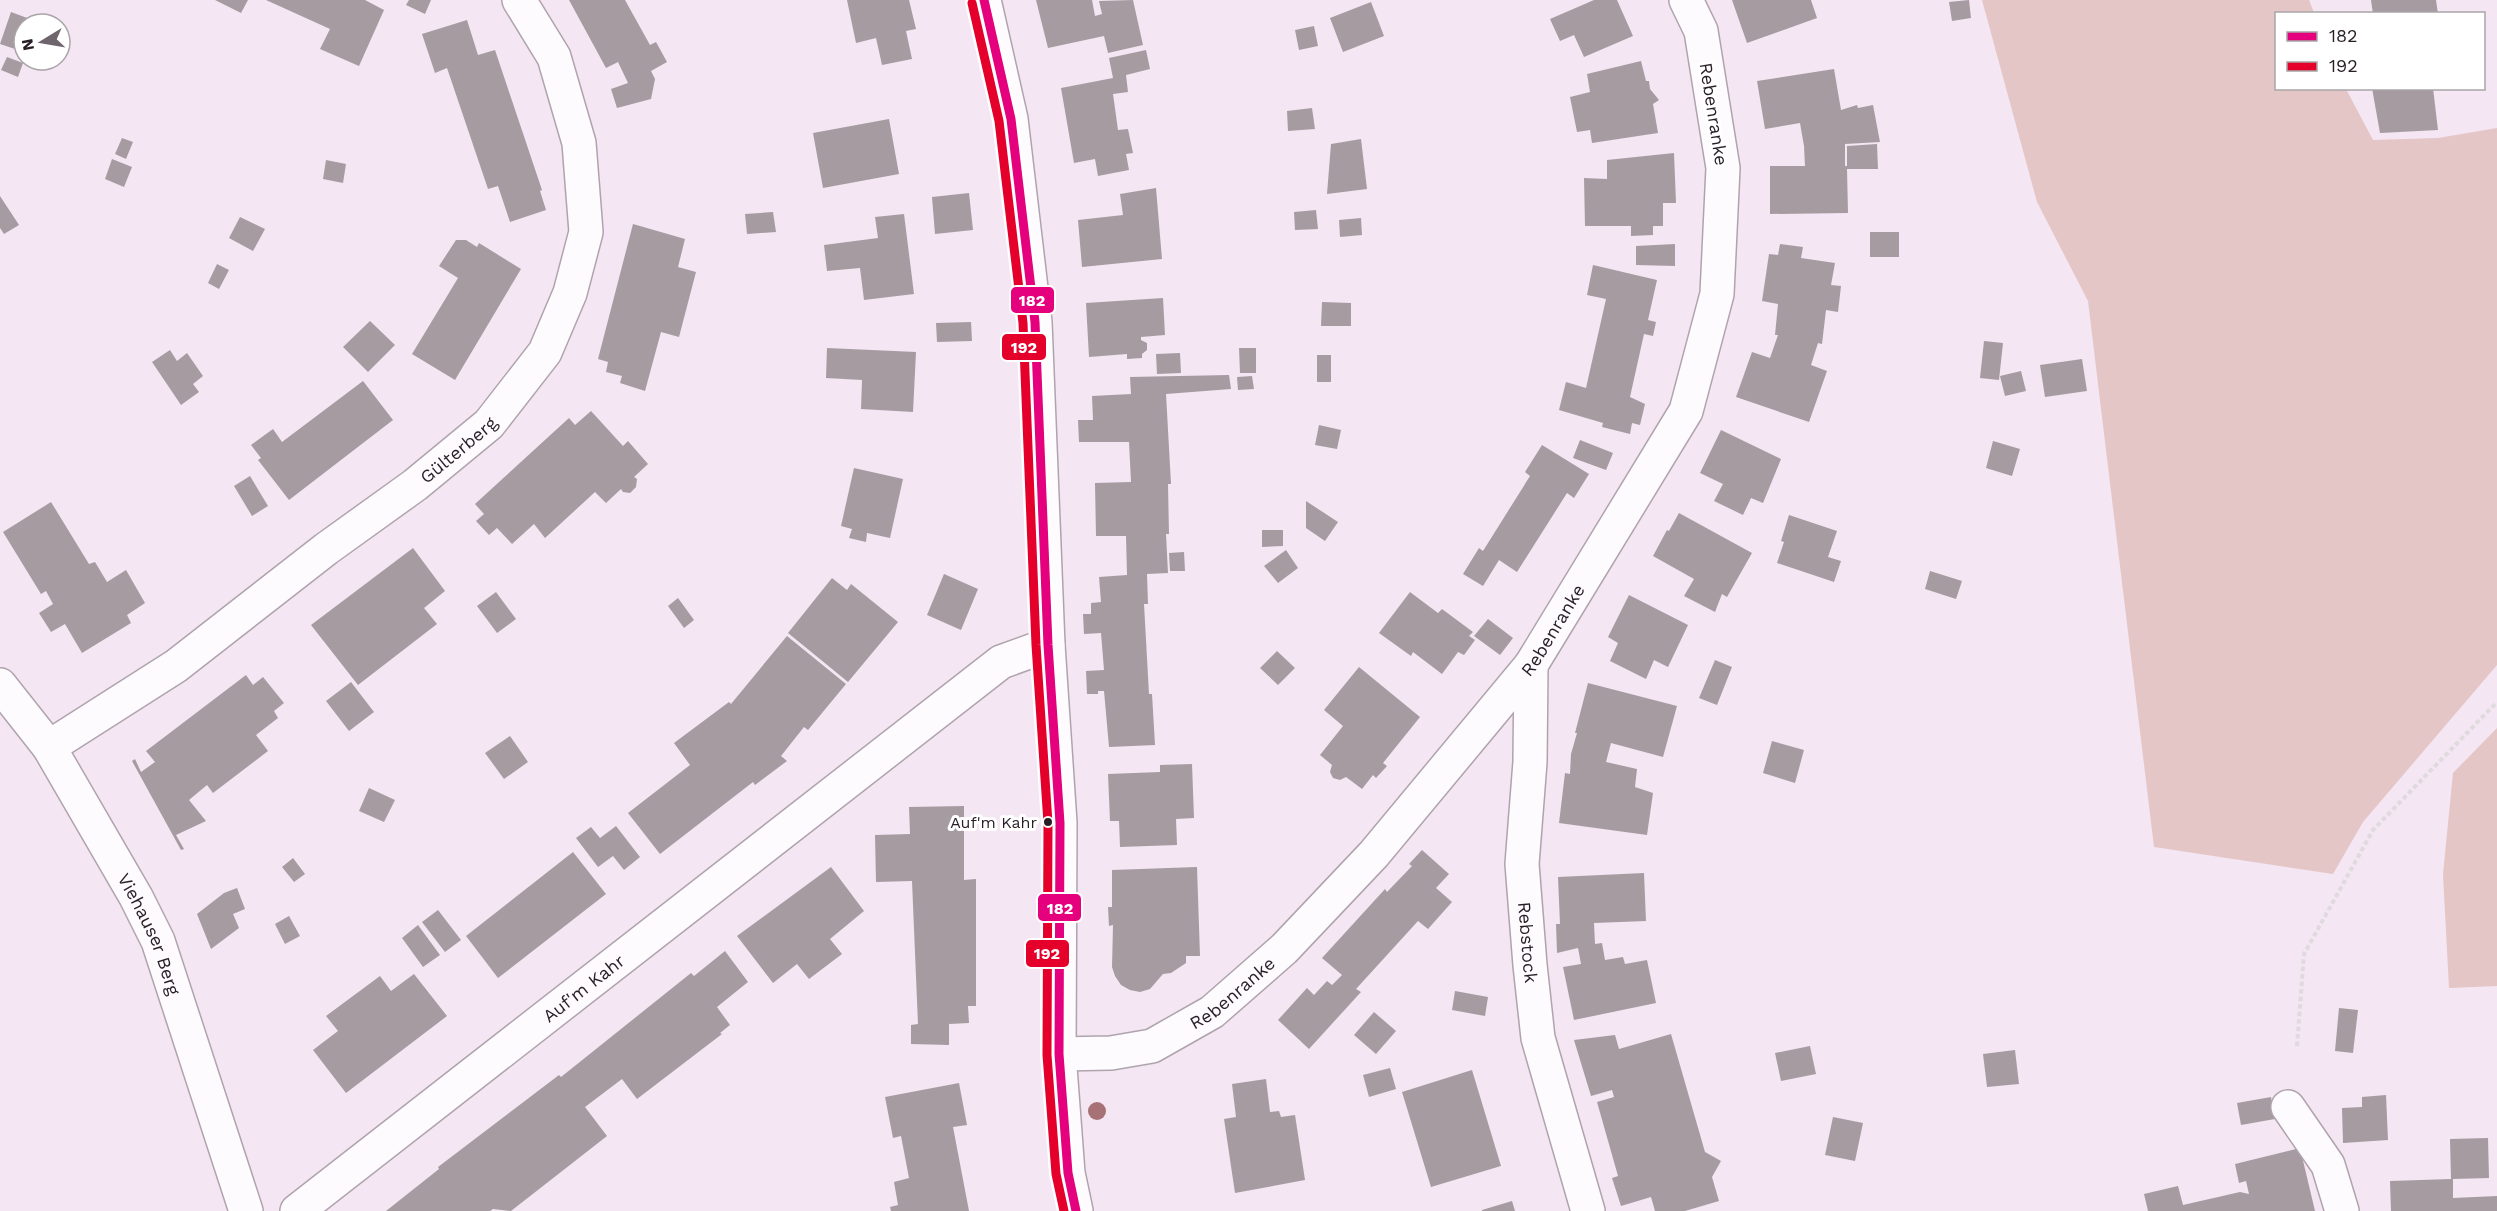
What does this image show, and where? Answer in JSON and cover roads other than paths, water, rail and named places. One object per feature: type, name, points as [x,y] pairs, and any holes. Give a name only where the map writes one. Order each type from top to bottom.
[{"type":"street","name":"Gülterberg","points":[[49,747],[176,666],[326,549],[415,484],[489,424],[545,352],[570,292],[586,232],[579,143],[554,57],[519,0]]},
{"type":"street","points":[[984,0],[1011,119],[1035,322],[1048,645],[1060,823],[1059,1054],[1068,1173],[1076,1211]]},
{"type":"street","name":"Rebenranke","points":[[1059,1054],[1111,1053],[1152,1046],[1212,1012],[1284,949],[1374,854],[1531,665],[1686,411],[1717,294],[1723,168],[1701,31],[1686,0]]},
{"type":"street","name":"Auf'm Kahr","points":[[297,1211],[1001,662],[1048,645]]},
{"type":"street","name":"Rebstock","points":[[1531,665],[1530,762],[1522,864],[1530,965],[1538,1038],[1588,1211]]},
{"type":"street","name":"Viehauser Berg","points":[[0,685],[49,747],[136,897],[158,941],[246,1211]]},
{"type":"street","points":[[2288,1107],[2328,1165],[2342,1211]]},
{"type":"place","name":"Auf'm Kahr","points":[[1048,822]]}]
